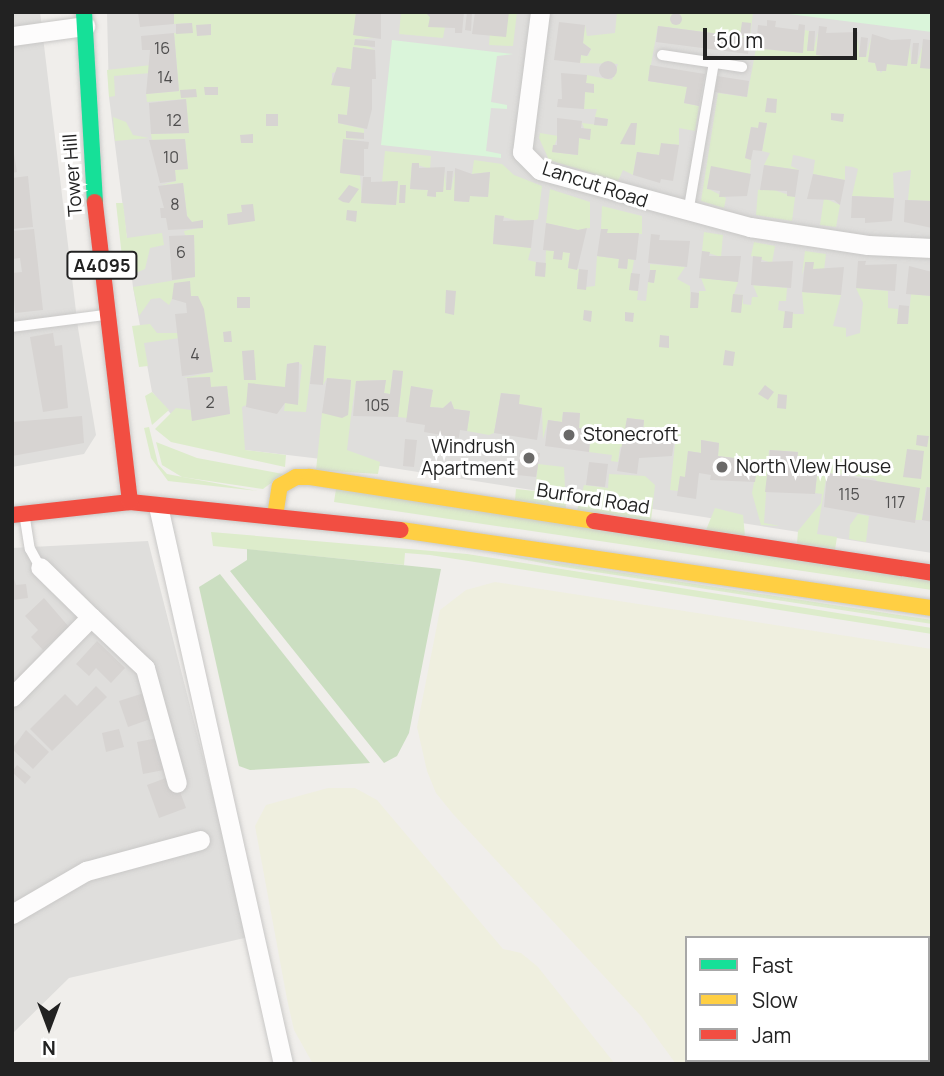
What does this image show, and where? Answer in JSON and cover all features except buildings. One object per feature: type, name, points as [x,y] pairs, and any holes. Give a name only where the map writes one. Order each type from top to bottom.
[{"type":"main road","name":"Tower Hill","points":[[84,19],[107,315],[130,502]]},
{"type":"main road","name":"Burford Road","points":[[275,516],[280,486],[296,477],[310,477],[932,573]]},
{"type":"main road","points":[[18,514],[130,502],[275,516],[468,537],[932,608]]},
{"type":"street","name":"Lancut Road","points":[[540,12],[524,157],[548,173],[688,214],[815,238],[932,248]]},
{"type":"street","points":[[12,36],[84,19]]},
{"type":"street","points":[[158,506],[283,1064]]},
{"type":"street","points":[[40,568],[145,668],[177,783]]},
{"type":"street","points":[[12,697],[91,617]]},
{"type":"street","points":[[12,914],[86,871],[200,840]]},
{"type":"lane","points":[[662,55],[742,67]]},
{"type":"lane","points":[[688,214],[714,63]]},
{"type":"lane","points":[[12,327],[107,315]]},
{"type":"lane","points":[[18,514],[40,568]]},
{"type":"shaded area","points":[[12,12],[40,12],[78,328],[96,435],[84,454],[12,467]]},
{"type":"shaded area","points":[[107,12],[932,12],[932,553],[380,466],[245,450],[171,414],[152,392],[133,287],[109,97]]},
{"type":"shaded area","points":[[148,541],[249,937],[69,978],[12,1034],[12,548]]},
{"type":"green space","points":[[174,12],[356,12],[354,35],[376,38],[355,39],[375,50],[353,47],[351,69],[332,73],[332,85],[350,87],[347,115],[339,115],[338,123],[364,129],[364,133],[346,132],[346,138],[364,139],[343,140],[340,173],[360,175],[362,203],[396,205],[398,181],[382,182],[385,151],[431,156],[430,169],[412,163],[410,189],[428,190],[427,196],[436,197],[436,192],[443,192],[445,171],[446,189],[451,190],[455,171],[455,201],[469,202],[470,196],[488,197],[490,172],[472,174],[474,160],[502,164],[514,175],[542,186],[538,219],[526,223],[495,215],[493,243],[531,248],[528,260],[536,262],[535,275],[545,276],[546,250],[570,253],[568,268],[579,269],[577,288],[595,286],[597,256],[619,259],[618,268],[627,269],[628,259],[634,260],[629,290],[638,291],[637,300],[646,301],[648,282],[654,283],[655,270],[650,270],[650,264],[685,267],[677,279],[690,286],[691,308],[698,308],[699,291],[706,291],[701,278],[738,282],[734,294],[743,295],[743,304],[751,305],[752,297],[758,297],[753,285],[787,288],[786,301],[779,301],[778,310],[795,314],[804,314],[802,292],[841,295],[833,326],[846,328],[846,337],[860,333],[863,303],[856,288],[888,291],[888,308],[898,309],[898,324],[908,324],[911,294],[932,296],[932,488],[926,487],[922,520],[915,520],[874,478],[827,473],[817,534],[837,537],[835,550],[797,544],[798,531],[821,503],[822,494],[815,493],[818,465],[797,463],[798,452],[769,450],[764,523],[780,526],[761,525],[752,493],[758,461],[718,456],[719,443],[702,440],[701,453],[688,451],[685,477],[680,477],[678,491],[670,490],[676,435],[643,431],[644,420],[627,418],[624,447],[620,447],[618,462],[611,461],[612,455],[589,452],[591,430],[579,428],[580,413],[563,412],[562,422],[548,420],[543,439],[542,408],[519,404],[519,395],[501,393],[494,433],[489,435],[467,431],[470,411],[454,409],[451,401],[443,408],[430,407],[432,389],[411,387],[407,418],[398,417],[403,372],[393,370],[390,394],[384,393],[386,380],[356,381],[347,450],[380,462],[378,474],[316,470],[322,413],[348,415],[351,380],[327,378],[323,385],[326,346],[314,346],[306,412],[284,411],[285,403],[298,404],[302,365],[298,362],[287,364],[285,387],[242,407],[245,450],[286,455],[285,467],[171,442],[155,429],[176,408],[191,410],[192,421],[230,413],[227,386],[211,387],[209,377],[183,378],[213,372],[198,296],[172,299],[169,305],[160,298],[151,299],[139,316],[133,287],[195,277],[194,235],[185,235],[184,231],[203,227],[202,221],[192,222],[187,216],[183,183],[161,185],[176,181],[175,170],[188,169],[185,139],[152,140],[151,134],[189,133],[186,99],[147,102],[146,94],[179,91],[174,33],[192,33],[192,23],[174,24]]},
{"type":"green space","points":[[401,12],[425,12],[430,17],[429,27],[445,27],[443,38],[399,34]]},
{"type":"green space","points":[[507,12],[517,12],[513,46],[489,45],[490,32],[506,37]]},
{"type":"green space","points":[[617,12],[753,12],[750,38],[658,26],[648,81],[687,87],[684,103],[699,106],[695,131],[679,128],[679,145],[673,144],[659,155],[637,152],[633,175],[623,170],[618,181],[549,160],[539,138],[540,133],[558,136],[552,152],[577,155],[579,138],[589,140],[582,123],[607,126],[608,119],[595,117],[597,109],[584,109],[585,92],[593,92],[594,85],[586,83],[587,75],[612,80],[618,64],[580,63],[581,55],[588,56],[591,49],[583,43],[585,25],[587,36],[615,33]]},
{"type":"green space","points":[[781,12],[932,12],[932,32],[781,13]]},
{"type":"green space","points":[[805,30],[809,31],[807,50],[813,51],[818,32],[816,55],[855,59],[858,36],[859,56],[866,57],[871,38],[868,62],[875,63],[881,73],[887,64],[907,66],[910,44],[911,63],[917,64],[923,44],[932,69],[932,201],[908,200],[911,170],[893,173],[894,198],[852,196],[858,169],[853,167],[845,166],[845,180],[813,174],[815,160],[799,156],[793,155],[791,166],[799,170],[764,165],[770,153],[762,151],[767,124],[760,122],[758,128],[751,127],[745,158],[751,160],[750,174],[711,167],[707,188],[726,198],[724,208],[701,201],[718,93],[747,97],[756,48],[802,53]]},
{"type":"green space","points":[[392,40],[513,54],[497,56],[491,102],[507,105],[507,109],[491,108],[486,151],[501,154],[501,158],[381,145]]},
{"type":"green space","points":[[151,65],[151,73],[114,76],[115,96],[109,97],[107,70]]},
{"type":"green space","points":[[113,117],[126,122],[133,135],[149,138],[115,141]]},
{"type":"green space","points":[[768,188],[795,197],[792,221],[756,215],[758,190]]},
{"type":"green space","points":[[550,189],[590,202],[590,228],[578,230],[546,223]]},
{"type":"green space","points":[[824,198],[840,205],[836,227],[820,225]]},
{"type":"green space","points":[[116,203],[123,203],[127,238],[162,233],[164,245],[150,248],[145,269],[131,275],[124,275]]},
{"type":"green space","points":[[602,206],[642,216],[642,234],[607,233],[601,229]]},
{"type":"green space","points":[[704,232],[723,235],[721,257],[702,251]]},
{"type":"green space","points":[[754,242],[775,246],[772,263],[751,256]]},
{"type":"green space","points":[[805,251],[826,254],[824,270],[813,269],[813,262],[806,262],[802,275]]},
{"type":"green space","points":[[150,324],[157,333],[179,333],[180,338],[144,343],[148,366],[139,367],[132,326]]},
{"type":"green space","points":[[152,392],[169,410],[152,425],[145,396]]},
{"type":"green space","points":[[149,427],[158,464],[167,474],[258,491],[168,481],[151,458],[144,428]]},
{"type":"green space","points":[[156,442],[197,458],[283,474],[263,489],[182,477],[162,465]]},
{"type":"green space","points":[[538,464],[564,467],[566,509],[515,500],[516,489],[535,491]]},
{"type":"green space","points":[[609,474],[645,476],[655,485],[651,521],[577,510],[584,485],[608,488]]},
{"type":"green space","points":[[336,489],[932,580],[932,590],[334,502]]},
{"type":"green space","points":[[715,508],[743,515],[745,536],[706,530]]},
{"type":"green space","points":[[858,514],[869,516],[866,542],[849,539],[850,525]]},
{"type":"green space","points":[[211,532],[467,554],[932,628],[932,634],[430,555],[405,553],[404,565],[213,546]]},
{"type":"green space","points":[[247,549],[441,569],[409,733],[397,756],[384,763],[230,571],[247,560]]},
{"type":"green space","points":[[486,552],[932,620],[932,624],[557,566]]},
{"type":"green space","points":[[220,574],[370,763],[250,770],[239,766],[199,587]]},
{"type":"green space","points":[[495,582],[932,649],[932,1064],[676,1064],[641,1016],[436,793],[427,771],[417,727],[440,610],[466,590]]},
{"type":"green space","points":[[328,788],[355,788],[377,800],[503,949],[521,953],[538,967],[615,1064],[313,1064],[294,1030],[255,826],[266,805]]},
{"type":"traffic: fast","points":[[84,12],[95,202]]},
{"type":"traffic: slow","points":[[275,516],[280,486],[296,477],[310,477],[594,521]]},
{"type":"traffic: slow","points":[[401,530],[932,608]]},
{"type":"traffic: jam","points":[[12,515],[130,502],[95,202]]},
{"type":"traffic: jam","points":[[130,502],[401,530]]},
{"type":"traffic: jam","points":[[594,521],[932,573]]},
{"type":"place","name":"Stonecroft","points":[[569,435]]},
{"type":"place","name":"Windrush Apartment","points":[[529,458]]},
{"type":"place","name":"North Vlew House","points":[[722,467]]}]
